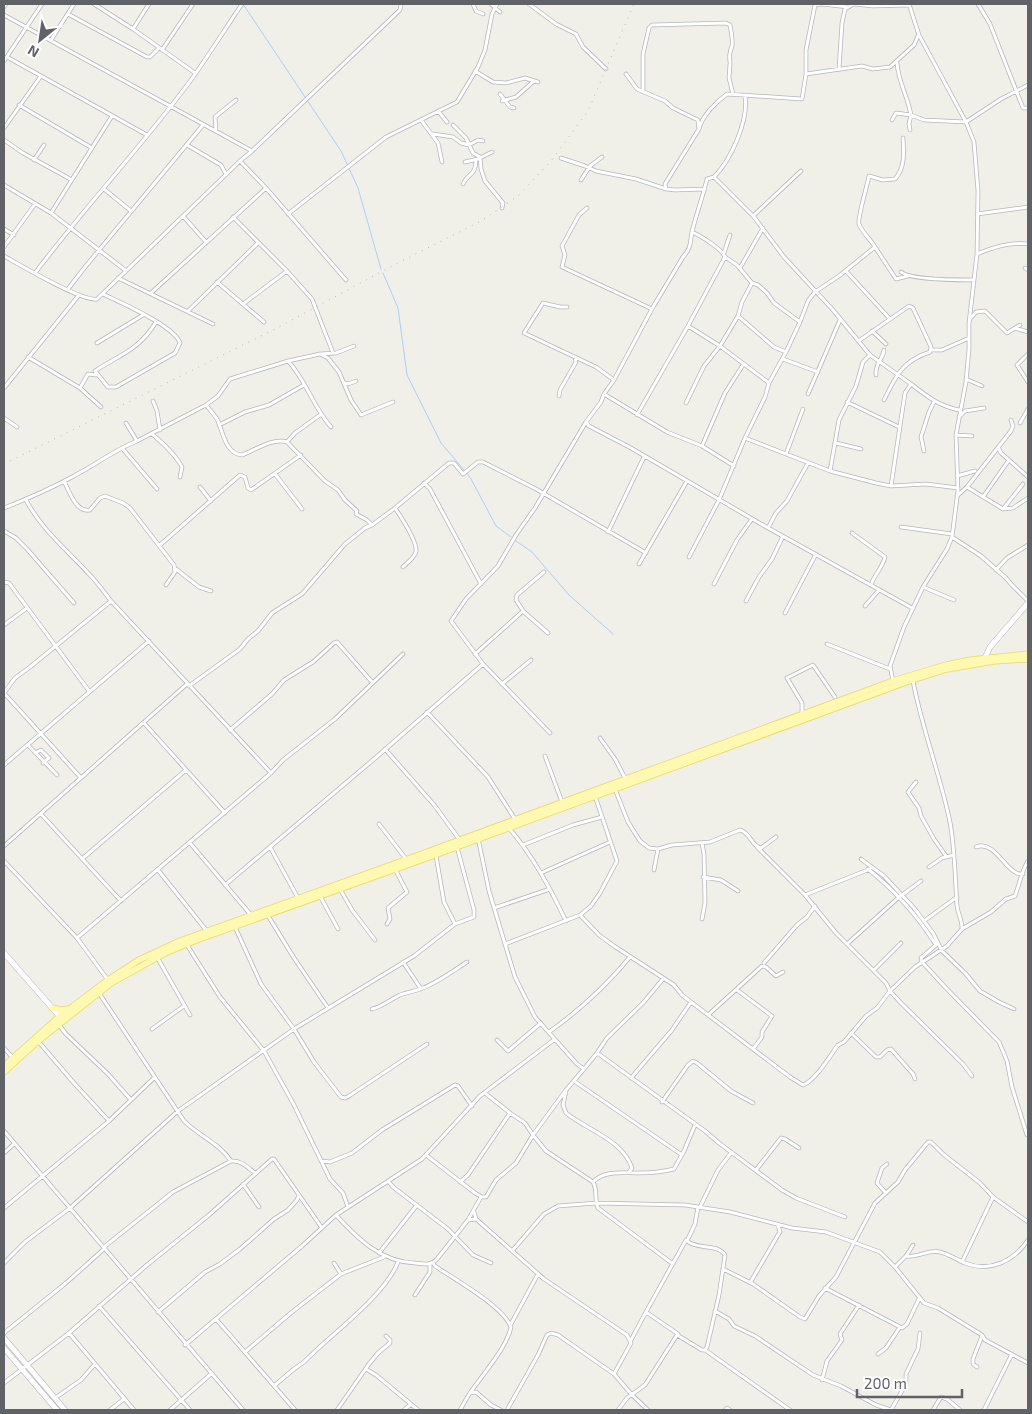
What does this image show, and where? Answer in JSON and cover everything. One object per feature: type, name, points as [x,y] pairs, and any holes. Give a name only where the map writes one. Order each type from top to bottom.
[{"type":"main road","points":[[4,1066],[60,1021],[133,969],[187,944],[456,847],[516,819],[893,681],[946,665],[1028,654]]},
{"type":"main road","points":[[4,1072],[60,1021],[70,1009],[108,980],[139,960],[180,940],[459,840],[509,827],[913,680],[947,669],[983,661],[1028,659]]},
{"type":"main road","points":[[52,1008],[70,1009]]},
{"type":"street","points":[[4,61],[42,4]]},
{"type":"street","points":[[51,40],[74,4]]},
{"type":"street","points":[[94,4],[196,73]]},
{"type":"street","points":[[102,9],[105,4]]},
{"type":"street","points":[[133,29],[149,4]]},
{"type":"street","points":[[68,14],[150,57],[161,48],[193,4]]},
{"type":"street","points":[[35,273],[70,227],[104,189],[196,73],[242,4]]},
{"type":"street","points":[[4,256],[35,273],[93,300],[103,294],[125,270],[400,10],[401,4]]},
{"type":"street","points":[[473,4],[476,10],[483,14]]},
{"type":"street","points":[[490,4],[497,6],[500,12]]},
{"type":"street","points":[[529,4],[556,24],[576,34],[581,44],[606,69]]},
{"type":"street","points":[[666,189],[665,184],[698,129],[700,122],[721,98],[727,94],[802,98],[806,75],[806,50],[815,5],[849,6],[854,4],[873,6],[909,4],[919,36],[966,122],[974,142],[978,192],[977,254],[966,379],[956,435],[958,488],[952,536],[944,554],[923,587],[904,627],[890,669],[893,681]]},
{"type":"street","points":[[978,4],[990,24],[1023,109],[1028,108]]},
{"type":"street","points":[[288,214],[386,137],[457,102],[469,84],[485,50],[488,29],[497,6]]},
{"type":"street","points":[[839,69],[844,12],[849,6]]},
{"type":"street","points":[[4,15],[252,151]]},
{"type":"street","points":[[643,92],[643,54],[649,28],[652,25],[726,23],[730,25],[731,31],[732,44],[729,56],[729,78],[733,94]]},
{"type":"street","points":[[806,75],[862,66],[878,69],[890,67],[914,45],[919,36]]},
{"type":"street","points":[[7,56],[147,135]]},
{"type":"street","points":[[897,62],[903,90],[909,104],[911,115],[910,130]]},
{"type":"street","points":[[475,72],[493,82],[512,82],[524,78],[538,82]]},
{"type":"street","points":[[626,74],[637,89],[665,101],[673,108],[698,120],[698,129]]},
{"type":"street","points":[[4,128],[41,76]]},
{"type":"street","points":[[504,100],[516,97],[534,81]]},
{"type":"street","points":[[892,120],[896,113],[911,115],[924,120],[966,122],[1001,99],[1028,85]]},
{"type":"street","points":[[500,94],[510,107],[514,108]]},
{"type":"street","points":[[550,733],[483,664],[451,621],[460,606],[498,566],[586,422],[601,402],[652,309],[683,257],[688,252],[708,179],[714,176],[732,152],[737,134],[745,119],[745,96]]},
{"type":"street","points":[[216,131],[215,117],[236,100]]},
{"type":"street","points":[[19,105],[92,148]]},
{"type":"street","points":[[438,111],[447,122]]},
{"type":"street","points":[[51,212],[112,116]]},
{"type":"street","points":[[421,120],[433,134],[440,149],[442,162]]},
{"type":"street","points":[[68,289],[203,125]]},
{"type":"street","points":[[453,126],[463,134],[473,153],[480,157]]},
{"type":"street","points":[[433,134],[453,138],[461,143],[470,145],[478,140],[483,140]]},
{"type":"street","points":[[903,138],[903,164],[900,173],[894,179],[883,180],[869,176],[858,217],[859,224],[896,279],[908,276],[944,280],[974,280]]},
{"type":"street","points":[[4,140],[34,160],[72,180]]},
{"type":"street","points":[[187,145],[223,166],[226,174]]},
{"type":"street","points":[[34,160],[44,146]]},
{"type":"street","points":[[465,162],[476,160],[492,152]]},
{"type":"street","points":[[581,180],[589,168],[602,156]]},
{"type":"street","points":[[480,157],[485,181],[503,203],[502,208]]},
{"type":"street","points":[[561,158],[612,175],[636,179],[666,189],[705,189]]},
{"type":"street","points":[[463,184],[476,167],[476,160]]},
{"type":"street","points":[[240,161],[346,280]]},
{"type":"street","points":[[753,216],[801,171]]},
{"type":"street","points":[[714,176],[753,216],[784,257],[860,340],[870,355],[934,402],[944,407],[960,410]]},
{"type":"street","points":[[4,185],[51,212],[125,270]]},
{"type":"street","points":[[151,293],[266,188]]},
{"type":"street","points":[[104,189],[131,211]]},
{"type":"street","points":[[4,247],[35,204]]},
{"type":"street","points":[[977,214],[1028,207]]},
{"type":"street","points":[[587,208],[579,215],[562,246],[565,255],[562,267],[652,309]]},
{"type":"street","points":[[183,216],[206,242]]},
{"type":"street","points":[[233,217],[287,271],[312,300],[333,352]]},
{"type":"street","points":[[4,228],[14,235]]},
{"type":"street","points":[[740,268],[763,228]]},
{"type":"street","points":[[692,232],[706,239],[740,268],[752,283],[758,285],[767,293],[774,303],[800,322]]},
{"type":"street","points":[[637,415],[688,326],[724,255],[730,234]]},
{"type":"street","points":[[188,311],[258,243]]},
{"type":"street","points":[[977,254],[1001,245],[1028,244]]},
{"type":"street","points":[[689,557],[719,500],[745,438],[765,397],[769,383],[786,352],[808,301],[815,292],[846,271],[875,247]]},
{"type":"street","points":[[243,304],[287,271]]},
{"type":"street","points":[[846,271],[890,319]]},
{"type":"street","points":[[902,272],[908,276]]},
{"type":"street","points":[[118,278],[213,324]]},
{"type":"street","points":[[217,282],[264,322]]},
{"type":"street","points":[[686,403],[704,366],[720,346],[738,316],[742,302],[752,283]]},
{"type":"street","points":[[80,388],[88,374],[97,375],[108,387],[113,388],[174,353],[180,345],[178,339],[144,314],[103,294]]},
{"type":"street","points":[[4,388],[80,295]]},
{"type":"street","points":[[568,307],[560,308],[543,303],[524,333],[603,371],[614,380]]},
{"type":"street","points":[[860,340],[909,306],[912,307],[931,350]]},
{"type":"street","points":[[970,320],[976,312],[985,311],[1007,333],[1020,325]]},
{"type":"street","points":[[97,343],[144,314]]},
{"type":"street","points":[[738,316],[774,347],[786,352]]},
{"type":"street","points":[[808,394],[840,320]]},
{"type":"street","points":[[97,375],[96,371],[136,347],[150,332],[156,322]]},
{"type":"street","points":[[688,326],[720,346],[769,383]]},
{"type":"street","points":[[1015,328],[1028,332]]},
{"type":"street","points":[[872,332],[886,344]]},
{"type":"street","points":[[884,400],[896,375],[918,356],[931,350],[942,350],[969,338]]},
{"type":"street","points":[[4,508],[26,500],[64,481],[122,448],[206,406],[218,396],[230,380],[288,361],[320,354],[336,353],[354,346]]},
{"type":"street","points":[[876,375],[875,368],[884,350]]},
{"type":"street","points":[[320,354],[331,360],[361,416],[393,402]]},
{"type":"street","points":[[1028,354],[1017,366],[1028,382]]},
{"type":"street","points":[[830,471],[839,420],[856,386],[863,362],[870,355]]},
{"type":"street","points":[[28,357],[80,388],[101,407]]},
{"type":"street","points":[[559,396],[560,390],[576,362],[575,357]]},
{"type":"street","points":[[782,359],[818,372]]},
{"type":"street","points":[[288,361],[295,369],[320,415],[331,427]]},
{"type":"street","points":[[702,446],[725,393],[743,365]]},
{"type":"street","points":[[966,379],[982,386]]},
{"type":"street","points":[[344,382],[348,384],[356,381]]},
{"type":"street","points":[[891,486],[895,470],[899,427],[905,394],[911,384]]},
{"type":"street","points":[[219,425],[244,412],[269,405],[304,385]]},
{"type":"street","points":[[604,394],[637,415],[680,438],[702,446],[734,466]]},
{"type":"street","points":[[153,401],[157,411],[160,430]]},
{"type":"street","points":[[847,402],[899,427]]},
{"type":"street","points":[[924,452],[921,437],[934,402]]},
{"type":"street","points":[[206,406],[211,411],[228,447],[233,452],[239,455],[264,445],[284,440],[325,481],[338,490],[345,500],[357,511],[356,514],[372,525]]},
{"type":"street","points":[[959,418],[965,411],[984,408]]},
{"type":"street","points":[[786,454],[803,409]]},
{"type":"street","points":[[1020,422],[1028,409]]},
{"type":"street","points":[[287,442],[320,415]]},
{"type":"street","points":[[4,418],[17,427]]},
{"type":"street","points":[[957,497],[1011,431],[1013,426],[1011,420]]},
{"type":"street","points":[[586,422],[589,426],[912,608]]},
{"type":"street","points":[[126,423],[138,441]]},
{"type":"street","points":[[152,434],[180,462],[182,467],[180,477]]},
{"type":"street","points":[[956,435],[972,436]]},
{"type":"street","points":[[745,438],[808,464],[876,483],[891,486],[926,484],[958,488]]},
{"type":"street","points":[[836,443],[862,449]]},
{"type":"street","points":[[122,448],[157,489]]},
{"type":"street","points":[[998,448],[1028,478]]},
{"type":"street","points":[[160,546],[242,475],[245,477],[248,488],[251,490],[301,455]]},
{"type":"street","points":[[608,532],[644,457]]},
{"type":"street","points":[[983,498],[1009,460]]},
{"type":"street","points":[[4,846],[188,685],[240,649],[272,613],[302,594],[345,544],[395,508],[452,462],[463,474],[478,462],[483,462],[646,553]]},
{"type":"street","points":[[768,528],[776,513],[787,501],[808,464]]},
{"type":"street","points":[[957,476],[975,471]]},
{"type":"street","points":[[275,474],[302,509]]},
{"type":"street","points":[[64,481],[79,507],[83,510],[90,510],[100,498],[105,496],[127,506],[160,546],[175,568],[199,587],[211,590]]},
{"type":"street","points":[[639,564],[687,481]]},
{"type":"street","points":[[424,483],[430,489],[481,584]]},
{"type":"street","points":[[1003,509],[1022,484]]},
{"type":"street","points":[[200,486],[211,501]]},
{"type":"street","points":[[967,487],[1003,509],[1013,508],[1028,498]]},
{"type":"street","points":[[26,500],[36,518],[90,574],[111,601],[271,773]]},
{"type":"street","points":[[395,508],[414,540],[416,548],[415,555],[403,567]]},
{"type":"street","points":[[714,584],[737,540],[752,519]]},
{"type":"street","points":[[901,526],[952,536],[981,556],[1028,602],[990,646],[983,661]]},
{"type":"street","points":[[4,531],[16,538],[28,549],[74,603]]},
{"type":"street","points":[[852,534],[886,557],[873,578],[871,585]]},
{"type":"street","points":[[746,602],[759,577],[772,559],[783,536]]},
{"type":"street","points":[[996,570],[1007,558],[1028,545]]},
{"type":"street","points":[[785,613],[816,554]]},
{"type":"street","points":[[166,585],[175,572],[175,568]]},
{"type":"street","points":[[544,572],[517,596],[516,600],[524,612],[548,633]]},
{"type":"street","points":[[4,582],[9,583],[89,692]]},
{"type":"street","points":[[923,587],[954,600]]},
{"type":"street","points":[[865,606],[879,590]]},
{"type":"street","points":[[81,778],[4,693],[15,678],[111,601]]},
{"type":"street","points":[[4,625],[27,608]]},
{"type":"street","points":[[475,654],[524,612]]},
{"type":"street","points":[[4,765],[149,642]]},
{"type":"street","points":[[230,730],[272,694],[284,680],[313,662],[334,643],[337,642],[372,682]]},
{"type":"street","points":[[827,644],[890,669]]},
{"type":"street","points":[[77,938],[225,813],[271,773],[282,760],[335,719],[403,654]]},
{"type":"street","points":[[502,684],[531,660]]},
{"type":"street","points":[[225,885],[483,664]]},
{"type":"street","points":[[802,715],[802,703],[787,678],[814,665],[835,697]]},
{"type":"street","points":[[913,680],[924,731],[945,800],[954,845],[958,897],[957,908],[962,920],[962,929]]},
{"type":"street","points":[[427,712],[488,777],[516,819]]},
{"type":"street","points":[[144,724],[225,813]]},
{"type":"street","points":[[600,738],[615,759],[625,779]]},
{"type":"street","points":[[28,745],[57,776]]},
{"type":"street","points":[[385,749],[434,806],[459,840]]},
{"type":"street","points":[[35,753],[41,750],[45,752],[49,758],[43,763]]},
{"type":"street","points":[[545,756],[562,803]]},
{"type":"street","points":[[82,859],[186,770]]},
{"type":"street","points":[[916,782],[908,792],[919,808],[921,816],[934,839],[946,856]]},
{"type":"street","points":[[615,789],[628,822],[640,841],[649,848],[658,849],[672,845],[718,840],[740,830],[748,834],[758,848],[815,906],[836,934],[874,970],[886,983],[890,991],[963,1064],[972,1076]]},
{"type":"street","points":[[504,944],[580,915],[591,906],[617,865],[595,796]]},
{"type":"street","points":[[40,814],[121,901]]},
{"type":"street","points":[[523,845],[573,825],[602,817]]},
{"type":"street","points":[[379,824],[406,859]]},
{"type":"street","points":[[509,827],[523,845],[540,873],[566,921]]},
{"type":"street","points":[[477,836],[494,908],[514,977],[532,1012],[584,1069]]},
{"type":"street","points":[[758,848],[762,848],[776,837]]},
{"type":"street","points":[[540,873],[610,842]]},
{"type":"street","points":[[190,843],[251,915]]},
{"type":"street","points":[[702,843],[704,854],[704,903],[702,919]]},
{"type":"street","points":[[270,847],[299,898]]},
{"type":"street","points":[[4,1263],[25,1242],[70,1208],[178,1111],[294,1029],[414,956],[455,924],[473,918],[475,915],[456,847]]},
{"type":"street","points":[[976,847],[986,847],[1014,872],[1023,874]]},
{"type":"street","points":[[654,870],[658,849]]},
{"type":"street","points":[[436,854],[444,902],[455,924]]},
{"type":"street","points":[[929,867],[946,856],[954,855]]},
{"type":"street","points":[[860,859],[924,921],[942,950],[980,991],[1014,1008]]},
{"type":"street","points":[[4,861],[77,938],[108,980]]},
{"type":"street","points":[[580,915],[599,934],[630,958],[674,985],[691,1002],[803,1084],[814,1078],[829,1056],[866,1016],[877,1008],[890,991],[922,962],[942,950],[962,929],[991,912],[1006,899],[1015,896],[1025,864],[1028,861]]},
{"type":"street","points":[[805,895],[870,868]]},
{"type":"street","points":[[387,924],[390,919],[388,908],[407,892],[395,869]]},
{"type":"street","points":[[158,870],[206,930]]},
{"type":"street","points":[[703,877],[721,880],[738,891]]},
{"type":"street","points":[[847,944],[900,896],[921,882]]},
{"type":"street","points":[[340,889],[352,910],[375,940]]},
{"type":"street","points":[[494,908],[550,890]]},
{"type":"street","points":[[320,896],[338,929]]},
{"type":"street","points":[[900,896],[936,945],[923,955],[921,958],[922,962],[999,1042],[1008,1061],[1012,1087],[1027,1134]]},
{"type":"street","points":[[924,921],[958,897]]},
{"type":"street","points":[[764,963],[815,906]]},
{"type":"street","points":[[267,914],[328,1008]]},
{"type":"street","points":[[234,926],[250,964],[261,984],[339,1095],[345,1098],[427,1044]]},
{"type":"street","points":[[874,970],[901,943]]},
{"type":"street","points":[[187,944],[220,997],[264,1051],[293,1103],[330,1179],[343,1193],[348,1207]]},
{"type":"street","points":[[4,952],[52,1008],[66,1034],[108,1074],[131,1100]]},
{"type":"street","points":[[157,957],[190,1016]]},
{"type":"street","points":[[549,1032],[577,1013],[600,992],[630,958]]},
{"type":"street","points":[[403,962],[421,989]]},
{"type":"street","points":[[372,1009],[378,1008],[384,1002],[392,1001],[400,996],[421,989],[468,962]]},
{"type":"street","points":[[708,1015],[762,966],[776,976],[783,972]]},
{"type":"street","points":[[426,1155],[481,1197],[488,1196],[496,1180],[516,1163],[533,1135],[607,1038],[643,1003],[663,978]]},
{"type":"street","points":[[737,990],[772,1016],[762,1032],[762,1037],[753,1049]]},
{"type":"street","points":[[98,993],[184,1120],[195,1131],[225,1153],[231,1161]]},
{"type":"street","points":[[631,1078],[672,1030],[691,1002]]},
{"type":"street","points":[[152,1029],[184,1006]]},
{"type":"street","points":[[497,1040],[508,1051],[541,1023]]},
{"type":"street","points":[[851,1033],[876,1057],[880,1057],[887,1050],[891,1050],[913,1074],[914,1079]]},
{"type":"street","points":[[186,1345],[336,1215],[426,1155],[485,1093],[556,1039]]},
{"type":"street","points":[[38,1041],[108,1121]]},
{"type":"street","points":[[4,1048],[13,1058]]},
{"type":"street","points":[[597,1053],[789,1194],[845,1217]]},
{"type":"street","points":[[662,1102],[688,1065],[693,1061],[753,1103]]},
{"type":"street","points":[[4,1208],[108,1121],[155,1077]]},
{"type":"street","points":[[574,1081],[682,1155]]},
{"type":"street","points":[[322,1162],[330,1162],[352,1153],[382,1130],[455,1085],[458,1086],[472,1106]]},
{"type":"street","points":[[566,1090],[563,1105],[566,1113],[590,1128],[626,1156],[632,1167],[629,1172]]},
{"type":"street","points":[[485,1093],[525,1123],[546,1151],[593,1182],[596,1189],[598,1208],[672,1264]]},
{"type":"street","points":[[460,1182],[468,1175],[510,1113]]},
{"type":"street","points":[[593,1182],[601,1176],[674,1169],[695,1124]]},
{"type":"street","points":[[4,1131],[243,1410]]},
{"type":"street","points":[[756,1170],[781,1138],[799,1148]]},
{"type":"street","points":[[723,1268],[750,1283],[803,1319],[806,1318],[825,1288],[836,1277],[873,1206],[885,1192],[898,1182],[905,1170],[928,1142],[931,1142],[943,1154],[980,1183],[993,1197],[1028,1222]]},
{"type":"street","points":[[4,1153],[14,1144]]},
{"type":"street","points":[[614,1374],[695,1224],[699,1207],[718,1170],[731,1153]]},
{"type":"street","points":[[4,1383],[21,1368],[28,1365],[69,1333],[147,1265],[209,1215],[270,1160],[274,1159],[322,1228]]},
{"type":"street","points":[[4,1333],[66,1283],[104,1248],[174,1192],[231,1161],[237,1160],[241,1162],[255,1173]]},
{"type":"street","points":[[325,1168],[330,1162]]},
{"type":"street","points":[[885,1192],[877,1184],[882,1168],[887,1164]]},
{"type":"street","points":[[388,1181],[393,1187],[455,1235],[473,1255],[490,1263]]},
{"type":"street","points":[[243,1184],[259,1207]]},
{"type":"street","points":[[158,1312],[205,1272],[240,1249],[274,1219],[286,1212],[297,1200],[299,1194]]},
{"type":"street","points":[[415,1295],[430,1272],[432,1264],[443,1253],[474,1212],[481,1197]]},
{"type":"street","points":[[962,1262],[993,1197]]},
{"type":"street","points":[[596,1198],[602,1204]]},
{"type":"street","points":[[297,1200],[303,1200]]},
{"type":"street","points":[[512,1251],[544,1214],[554,1208],[565,1205],[596,1203],[685,1205],[730,1212],[778,1225],[826,1232],[880,1252],[895,1267],[924,1304],[938,1308],[982,1335],[985,1340],[1028,1363]]},
{"type":"street","points":[[380,1253],[417,1205]]},
{"type":"street","points":[[474,1212],[476,1219],[538,1274],[618,1328],[627,1335],[631,1342]]},
{"type":"street","points":[[336,1215],[356,1236],[384,1257],[398,1262],[432,1264],[497,1310],[510,1325]]},
{"type":"street","points":[[468,1220],[476,1219]]},
{"type":"street","points":[[750,1283],[780,1232],[778,1225]]},
{"type":"street","points":[[686,1239],[691,1244],[719,1250],[723,1252],[725,1257],[710,1337],[705,1350]]},
{"type":"street","points":[[906,1256],[912,1257],[939,1252],[962,1262],[991,1267],[999,1265],[1020,1252],[1028,1240]]},
{"type":"street","points":[[895,1267],[906,1256],[913,1245]]},
{"type":"street","points":[[245,1352],[299,1306],[341,1274],[384,1257]]},
{"type":"street","points":[[274,1386],[304,1362],[372,1297],[395,1270],[398,1262]]},
{"type":"street","points":[[334,1263],[341,1274]]},
{"type":"street","points":[[460,1410],[470,1393],[491,1366],[506,1340],[511,1330],[510,1325],[538,1274]]},
{"type":"street","points":[[825,1288],[900,1327]]},
{"type":"street","points":[[878,1354],[886,1348],[900,1327],[902,1328],[907,1324],[919,1299]]},
{"type":"street","points":[[822,1380],[828,1361],[842,1340],[840,1334],[859,1305]]},
{"type":"street","points":[[99,1306],[180,1401],[190,1410]]},
{"type":"street","points":[[715,1311],[729,1319],[734,1326],[755,1336],[813,1375],[841,1386],[876,1405],[891,1410],[906,1384],[906,1374],[918,1349],[920,1333]]},
{"type":"street","points":[[646,1312],[699,1348],[705,1350],[790,1410]]},
{"type":"street","points":[[216,1319],[295,1410]]},
{"type":"street","points":[[69,1333],[134,1410]]},
{"type":"street","points":[[507,1410],[538,1356],[548,1334],[558,1335],[614,1374],[648,1410]]},
{"type":"street","points":[[618,1410],[628,1398],[645,1385],[677,1335],[679,1335]]},
{"type":"street","points":[[978,1367],[973,1364],[973,1359],[982,1335]]},
{"type":"street","points":[[337,1410],[378,1353],[390,1343],[386,1336]]},
{"type":"street","points":[[4,1338],[65,1410]]},
{"type":"street","points":[[4,1348],[57,1410]]},
{"type":"street","points":[[984,1410],[1012,1354]]},
{"type":"street","points":[[55,1398],[81,1380],[95,1364]]},
{"type":"street","points":[[366,1369],[418,1410]]},
{"type":"street","points":[[170,1410],[211,1374]]},
{"type":"street","points":[[476,1392],[478,1383]]},
{"type":"street","points":[[470,1393],[476,1392]]},
{"type":"street","points":[[476,1392],[491,1405],[501,1410]]},
{"type":"street","points":[[933,1410],[941,1397],[947,1399],[960,1410]]},
{"type":"street","points":[[110,1410],[124,1399]]},
{"type":"street","points":[[404,1410],[410,1405]]},
{"type":"street","points":[[725,1410],[727,1408],[730,1410]]},
{"type":"waterway","points":[[243,4],[341,151],[358,188],[381,269]]},
{"type":"waterway","points":[[383,273],[398,308],[407,375],[441,443],[464,470]]},
{"type":"waterway","points":[[467,473],[496,526],[511,537]]},
{"type":"waterway","points":[[516,541],[532,552],[569,595],[613,634]]},
{"type":"railway","points":[[4,464],[277,328],[481,221],[518,196],[551,161],[588,111],[634,4]]}]
